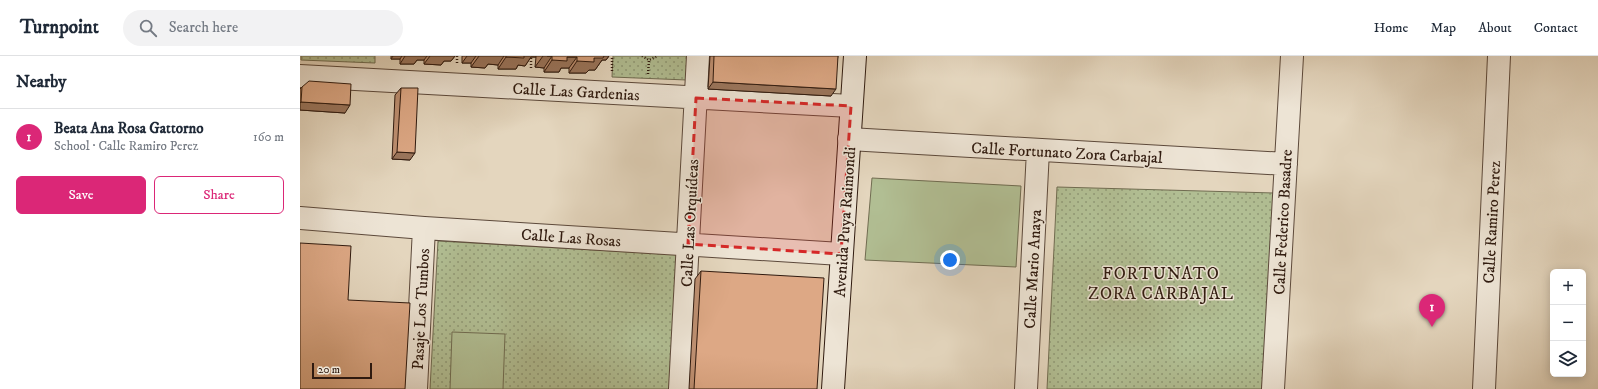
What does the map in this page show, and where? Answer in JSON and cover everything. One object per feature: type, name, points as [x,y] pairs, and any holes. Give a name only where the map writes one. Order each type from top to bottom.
[{"type":"street","name":"Calle Las Orquídeas","points":[[680,389],[698,56]]},
{"type":"street","name":"Avenida Puya Raimondi","points":[[833,389],[855,56]]},
{"type":"street","name":"Calle Federico Basadre","points":[[1273,389],[1292,56]]},
{"type":"street","name":"Calle Ramiro Perez","points":[[1484,389],[1499,56]]},
{"type":"street","name":"Calle Las Gardenias","points":[[300,76],[851,106]]},
{"type":"street","name":"Calle Fortunato Zora Carbajal","points":[[849,139],[1286,164]]},
{"type":"street","name":"Calle Mario Anaya","points":[[1026,389],[1038,150]]},
{"type":"street","name":"Calle Las Rosas","points":[[300,218],[424,228],[842,254]]},
{"type":"street","name":"Pasaje Los Tumbos","points":[[416,389],[424,228]]},
{"type":"path","points":[[612,56],[612,79]]},
{"type":"path","points":[[642,56],[649,60]]},
{"type":"path","points":[[649,60],[658,56]]},
{"type":"path","points":[[648,81],[649,60]]},
{"type":"highlighted area","points":[[696,98],[851,106],[841,254],[688,244]]},
{"type":"green space","points":[[301,56],[375,56],[375,63],[301,60]]},
{"type":"green space","points":[[613,56],[688,56],[687,80],[612,77]]},
{"type":"green space","points":[[872,178],[1021,186],[1016,267],[865,260]]},
{"type":"green space","points":[[1057,187],[1274,193],[1262,389],[1047,389]]},
{"type":"green space","points":[[438,241],[682,255],[673,389],[430,389]]},
{"type":"green space","points":[[452,332],[505,334],[503,389],[450,389]]},
{"type":"building","points":[[524,56],[524,58],[506,57]]},
{"type":"building","points":[[552,56],[604,56],[603,58],[594,58],[594,62],[577,61],[577,57],[567,57],[567,61],[552,60]]},
{"type":"building","points":[[714,56],[838,56],[836,89],[713,82]]},
{"type":"building","points":[[309,81],[351,84],[350,105],[301,102],[302,87]]},
{"type":"building","points":[[401,88],[418,88],[415,153],[397,152]]},
{"type":"building","points":[[300,243],[351,246],[348,300],[410,303],[405,389],[300,389]]},
{"type":"building","points":[[701,271],[824,278],[817,389],[694,389]]},
{"type":"place","name":"Beata Ana Rosa Gattorno","points":[[1432,327]]},
{"type":"district","name":"FORTUNATO ZORA CARBAJAL","points":[[1161,283]]}]
